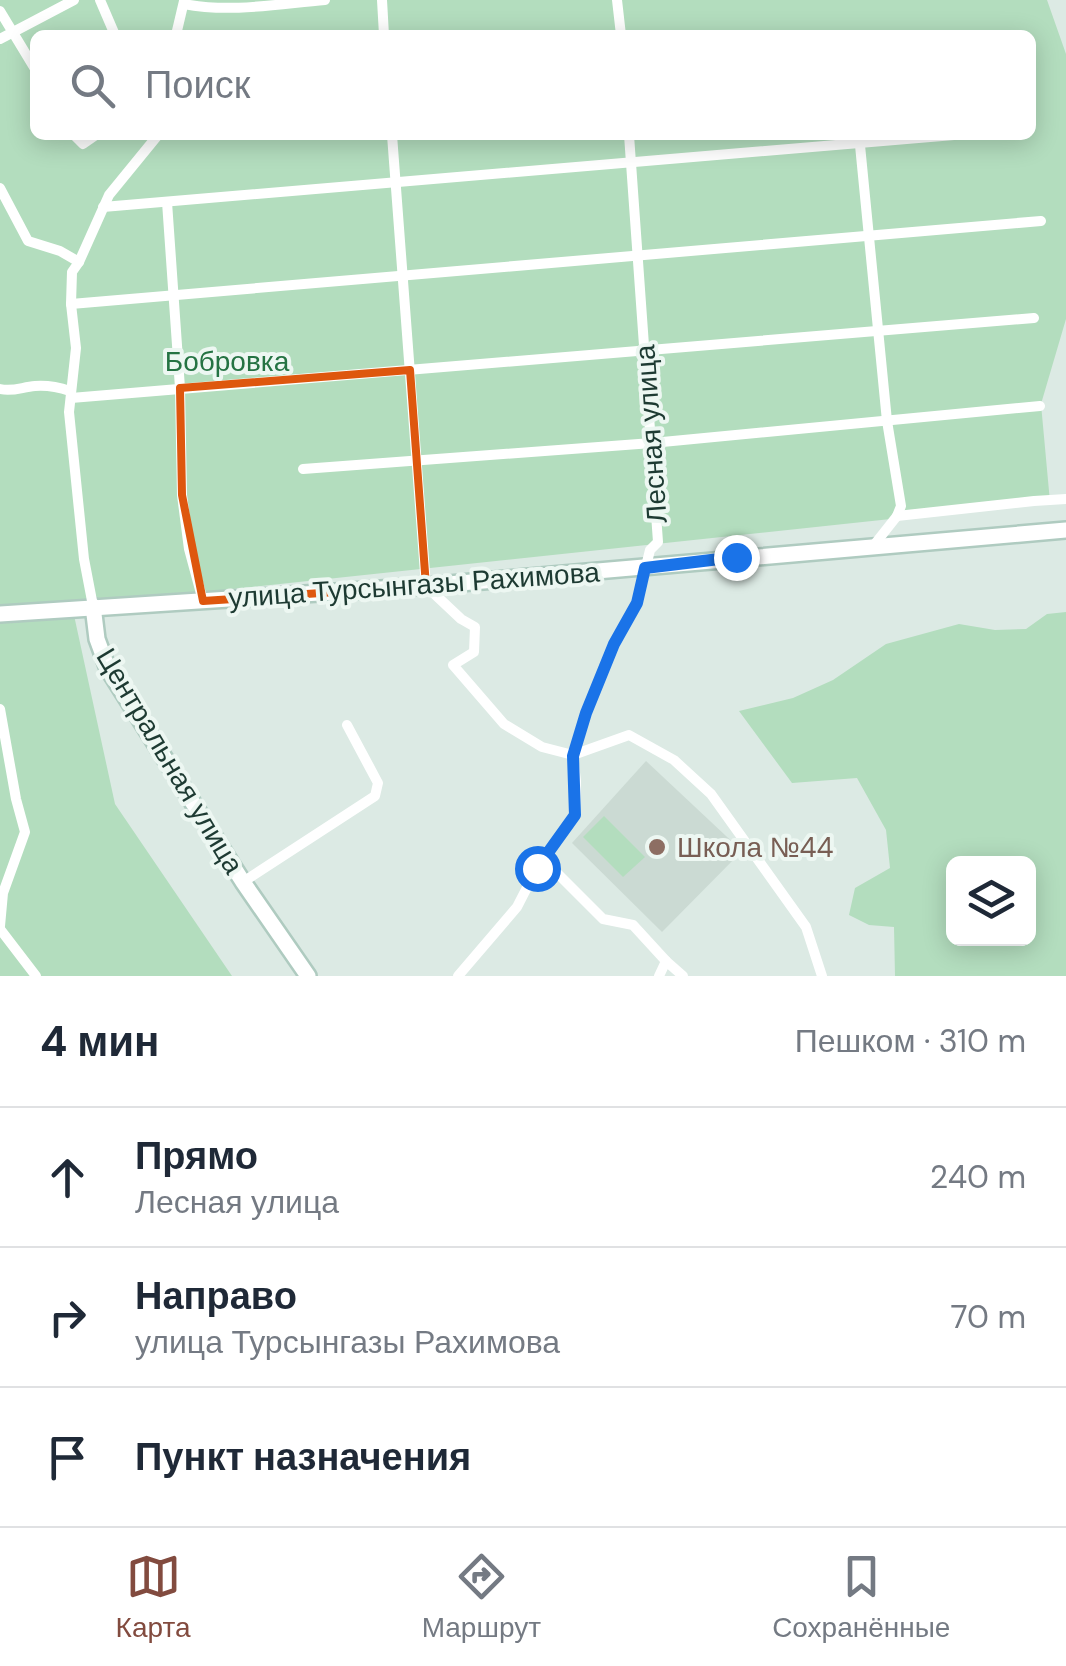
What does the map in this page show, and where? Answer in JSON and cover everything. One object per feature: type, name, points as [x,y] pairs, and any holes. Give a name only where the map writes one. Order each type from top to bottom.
[{"type":"street","points":[[0,39],[74,0]]},
{"type":"street","points":[[100,0],[113,30]]},
{"type":"street","points":[[177,30],[184,2],[206,8],[325,0]]},
{"type":"street","points":[[382,0],[384,30]]},
{"type":"street","points":[[618,0],[620,30]]},
{"type":"street","points":[[0,10],[30,61]]},
{"type":"street","name":"Центральная улица","points":[[154,140],[109,195],[72,272],[76,348],[69,412],[97,639],[108,669],[308,976]]},
{"type":"street","points":[[392,140],[426,586],[461,619],[476,627],[474,652],[454,665],[504,724],[542,747],[573,756],[630,735],[674,760],[711,794],[806,926],[822,976]]},
{"type":"street","name":"Лесная улица","points":[[458,976],[517,907],[537,868],[575,815],[573,756],[586,713],[614,644],[637,603],[650,550],[658,542],[628,140]]},
{"type":"street","points":[[103,207],[849,140]]},
{"type":"street","points":[[859,140],[887,422],[901,506],[874,545]]},
{"type":"street","points":[[0,188],[28,240],[60,250],[79,262]]},
{"type":"street","points":[[167,202],[180,388],[182,495],[189,549],[203,600]]},
{"type":"street","points":[[71,304],[1041,221]]},
{"type":"street","points":[[0,389],[11,392],[53,386],[70,394],[180,388],[1034,318]]},
{"type":"street","points":[[303,469],[652,444],[1040,406]]},
{"type":"street","points":[[897,516],[1034,500],[1066,500]]},
{"type":"street","name":"улица Турсынгазы Рахимова","points":[[0,613],[426,586],[1066,530]]},
{"type":"street","points":[[0,613],[0,622]]},
{"type":"street","points":[[0,709],[25,832],[3,893],[0,928],[36,976]]},
{"type":"street","points":[[244,882],[374,796],[378,782],[348,725]]},
{"type":"street","points":[[537,868],[558,874],[603,919],[633,926],[683,976]]},
{"type":"street","points":[[659,976],[666,961]]},
{"type":"highlighted area","points":[[410,370],[426,586],[203,601],[182,495],[180,388]]},
{"type":"shaded area","name":"Школа №44","points":[[646,761],[742,851],[662,932],[572,843]]},
{"type":"green space","name":"Бобровка","points":[[0,0],[1047,0],[1066,54],[1066,319],[1041,404],[1050,502],[72,606],[115,804],[232,976],[0,976]]},
{"type":"green space","points":[[1066,612],[1066,976],[895,976],[894,927],[869,925],[849,915],[855,888],[890,868],[886,830],[857,778],[792,783],[739,711],[793,698],[833,680],[886,644],[959,624],[995,630],[1026,629],[1047,614]]},
{"type":"green space","points":[[604,816],[645,857],[623,877],[583,837]]},
{"type":"place","name":"Школа №44","points":[[657,847]]},
{"type":"route","points":[[537,868],[575,815],[573,756],[614,644],[637,603],[645,568],[736,557]]}]
